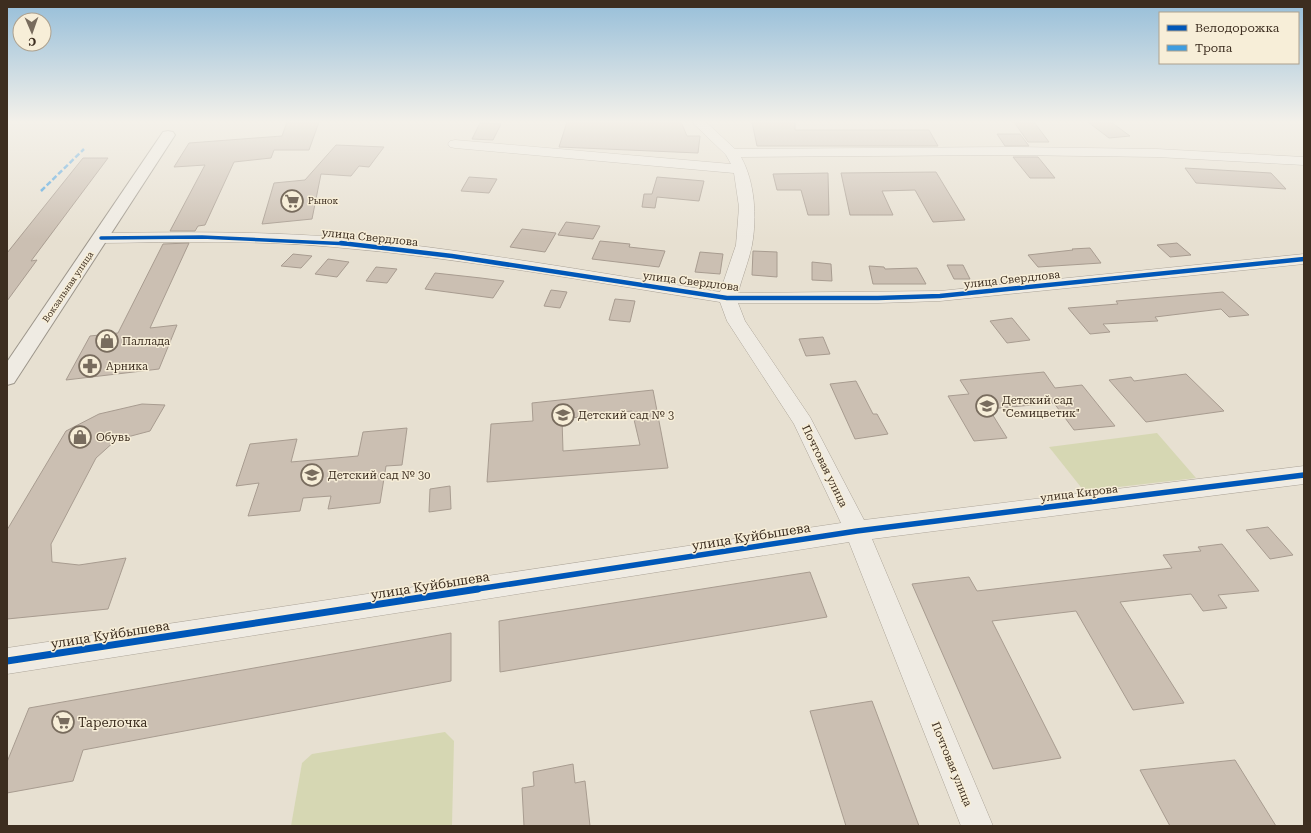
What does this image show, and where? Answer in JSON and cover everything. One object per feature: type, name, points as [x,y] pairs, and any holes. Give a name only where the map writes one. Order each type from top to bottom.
[{"type":"street","name":"Вокзальная улица","points":[[7,378],[151,161]]},
{"type":"street","points":[[648,161],[741,169]]},
{"type":"street","points":[[727,298],[744,244],[747,207],[741,169],[736,161]]},
{"type":"street","name":"улица Свердлова","points":[[101,238],[202,237],[332,242],[452,256],[727,298],[878,298],[940,296],[1304,260]]},
{"type":"street","name":"Почтовая улица","points":[[727,298],[736,321],[803,422],[857,531],[977,826]]},
{"type":"street","name":"улица Кирова","points":[[857,531],[1304,475]]},
{"type":"street","name":"улица Куйбышева","points":[[7,661],[857,531]]},
{"type":"green space","points":[[1157,433],[1196,478],[1084,491],[1049,447]]},
{"type":"green space","points":[[445,732],[454,741],[452,826],[291,826],[302,763],[312,754]]},
{"type":"building","points":[[81,161],[106,161],[31,261],[37,260],[7,301],[7,253]]},
{"type":"building","points":[[178,161],[244,161],[234,162],[205,225],[198,226],[195,231],[170,231],[205,165],[174,167]]},
{"type":"building","name":"Рынок","points":[[322,161],[374,161],[369,167],[359,166],[351,176],[321,174],[312,219],[262,224],[274,183],[305,180]]},
{"type":"building","points":[[1016,161],[1041,161],[1055,178],[1030,178]]},
{"type":"building","points":[[1185,168],[1271,173],[1286,189],[1196,183]]},
{"type":"building","points":[[936,172],[965,220],[933,222],[915,190],[882,191],[893,215],[850,215],[841,173]]},
{"type":"building","points":[[828,173],[829,215],[808,215],[801,190],[777,190],[773,174]]},
{"type":"building","points":[[469,177],[497,179],[489,193],[461,191]]},
{"type":"building","points":[[657,177],[704,181],[699,201],[657,197],[655,208],[642,207],[644,194],[652,194]]},
{"type":"building","points":[[566,222],[600,226],[593,239],[558,235]]},
{"type":"building","points":[[522,229],[556,233],[545,252],[510,247]]},
{"type":"building","points":[[600,241],[630,244],[629,247],[665,251],[659,267],[592,259]]},
{"type":"building","points":[[189,243],[150,328],[177,325],[159,369],[66,380],[90,336],[118,333],[163,244]]},
{"type":"building","points":[[1177,243],[1191,255],[1170,257],[1157,245]]},
{"type":"building","points":[[1090,248],[1101,263],[1038,267],[1028,255],[1073,250],[1072,249]]},
{"type":"building","points":[[753,251],[777,252],[777,277],[752,275]]},
{"type":"building","points":[[700,252],[723,254],[720,274],[695,272]]},
{"type":"building","points":[[293,254],[312,256],[301,268],[281,266]]},
{"type":"building","points":[[328,259],[349,262],[337,277],[315,274]]},
{"type":"building","points":[[812,262],[831,264],[832,281],[812,280]]},
{"type":"building","points":[[947,265],[963,265],[970,279],[954,279]]},
{"type":"building","points":[[869,266],[884,267],[885,269],[917,268],[926,284],[873,284]]},
{"type":"building","points":[[376,267],[397,269],[387,283],[366,281]]},
{"type":"building","points":[[435,273],[504,281],[493,298],[425,289]]},
{"type":"building","points":[[551,290],[567,292],[560,308],[544,306]]},
{"type":"building","points":[[1223,292],[1249,315],[1229,317],[1221,309],[1155,317],[1158,321],[1103,324],[1110,332],[1090,334],[1068,308],[1118,304],[1116,301]]},
{"type":"building","points":[[615,299],[635,301],[630,322],[609,320]]},
{"type":"building","points":[[1012,318],[1030,340],[1007,343],[990,321]]},
{"type":"building","points":[[823,337],[830,354],[806,356],[799,339]]},
{"type":"building","name":"Детский сад \"Семицветик\"","points":[[1044,372],[1055,388],[1082,385],[1115,426],[1074,430],[1054,403],[989,409],[1007,438],[974,441],[948,396],[969,394],[960,380]]},
{"type":"building","points":[[1186,374],[1224,411],[1146,422],[1109,380],[1131,377],[1134,381]]},
{"type":"building","points":[[856,381],[873,414],[877,414],[888,434],[855,439],[830,384]]},
{"type":"building","points":[[653,390],[668,468],[487,482],[491,424],[533,421],[532,403]],"holes":[[[632,411],[640,445],[563,451],[562,419]]]},
{"type":"building","points":[[142,404],[165,405],[150,431],[116,440],[96,458],[51,544],[52,562],[79,565],[126,558],[108,609],[7,619],[7,530],[66,431],[99,414]]},
{"type":"building","name":"Детский сад № 30","points":[[407,428],[402,465],[386,466],[380,503],[328,509],[331,496],[303,498],[300,511],[248,516],[259,483],[236,486],[250,444],[297,439],[291,462],[358,456],[363,432]]},
{"type":"building","points":[[450,486],[451,509],[429,512],[430,489]]},
{"type":"building","points":[[1268,527],[1293,555],[1270,559],[1246,530]]},
{"type":"building","points":[[1222,544],[1259,591],[1218,595],[1227,608],[1203,611],[1191,594],[1120,602],[1184,703],[1133,710],[1076,611],[992,621],[1061,758],[993,769],[912,584],[969,577],[977,591],[1172,568],[1163,555],[1201,551],[1198,547]]},
{"type":"building","points":[[810,572],[827,617],[500,672],[499,621]]},
{"type":"building","points":[[451,633],[451,681],[83,750],[73,781],[7,793],[7,762],[29,708]]},
{"type":"building","points":[[872,701],[919,826],[846,826],[810,711]]},
{"type":"building","points":[[1235,760],[1276,826],[1170,826],[1140,770]]},
{"type":"building","points":[[573,764],[575,783],[585,781],[590,826],[524,826],[522,788],[534,786],[533,772]]},
{"type":"marked path","points":[[41,191],[72,161]]},
{"type":"cycle path","points":[[101,238],[202,237],[332,242],[452,256],[727,298],[878,298],[940,296],[1304,259]]},
{"type":"cycle path","points":[[7,661],[857,531],[1304,475]]},
{"type":"place","name":"Рынок","points":[[292,201]]},
{"type":"place","name":"Паллада","points":[[107,341]]},
{"type":"place","name":"Арника","points":[[90,366]]},
{"type":"place","name":"Детский сад \"Семицветик\"","points":[[987,406]]},
{"type":"place","name":"Детский сад № 3","points":[[563,415]]},
{"type":"place","name":"Обувь","points":[[80,437]]},
{"type":"place","name":"Детский сад № 30","points":[[312,475]]},
{"type":"place","name":"Тарелочка","points":[[63,722]]}]
